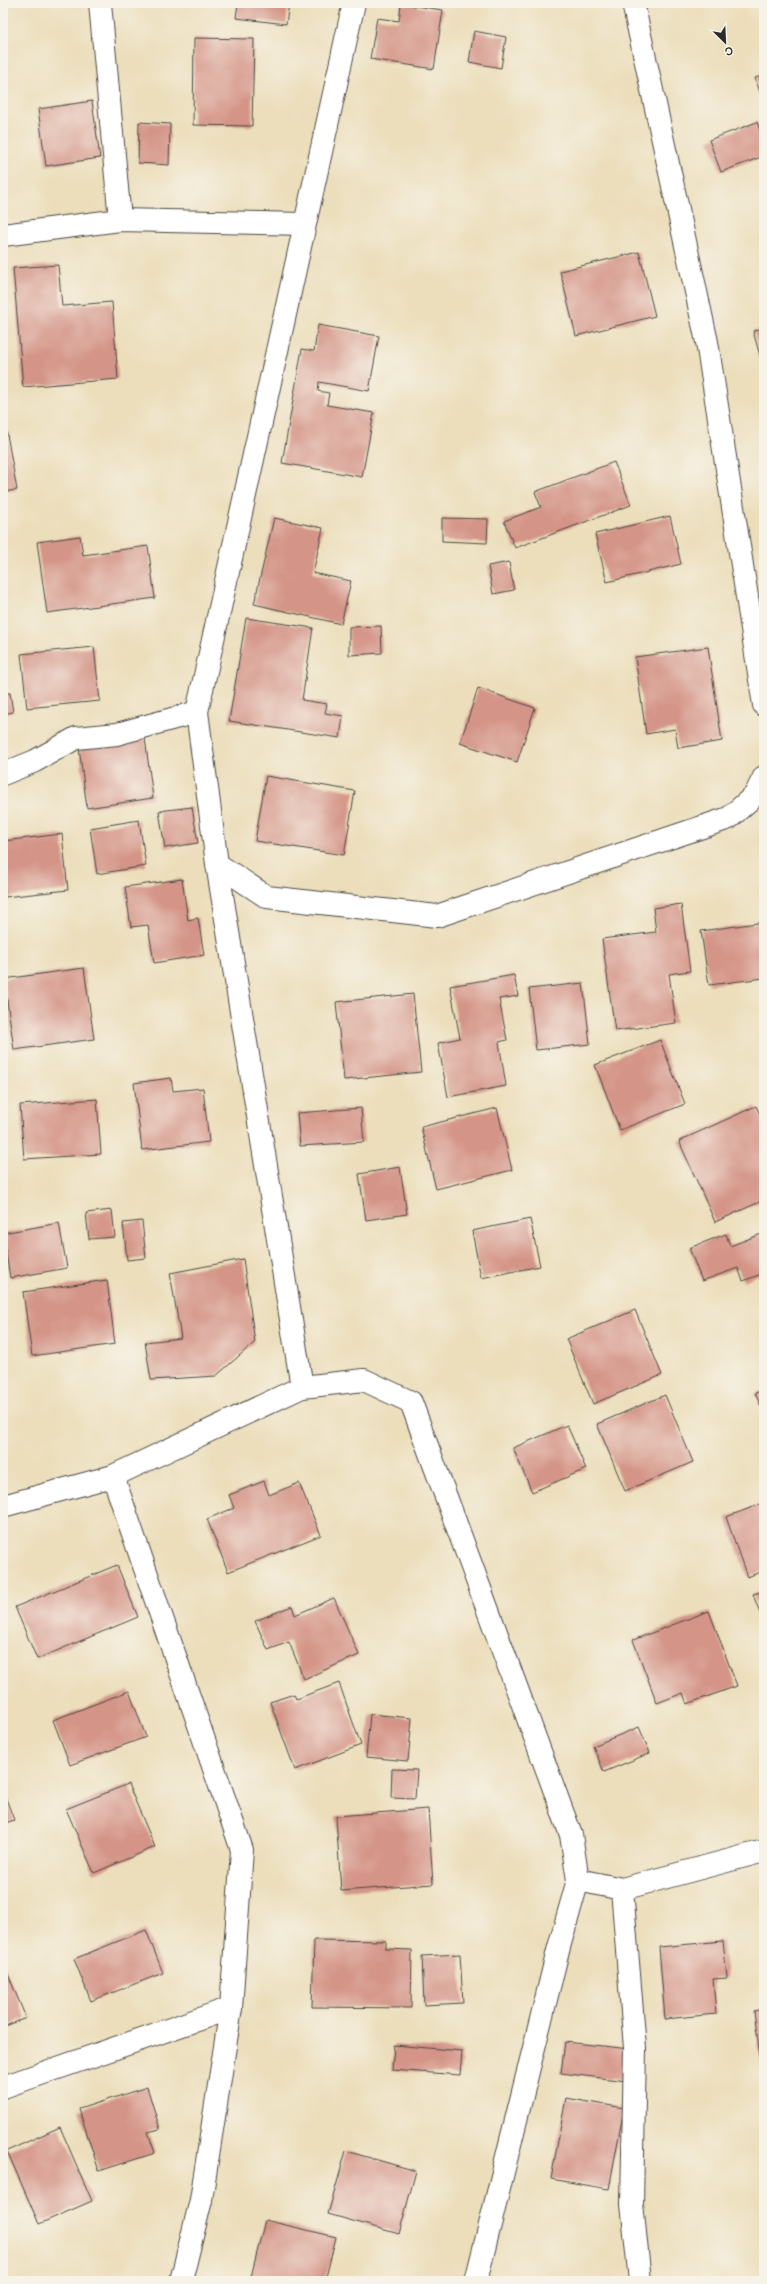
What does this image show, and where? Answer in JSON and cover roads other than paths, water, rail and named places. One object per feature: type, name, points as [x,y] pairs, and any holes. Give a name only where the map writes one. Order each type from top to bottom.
[{"type":"street","points":[[100,3],[120,220]]},
{"type":"street","points":[[302,1387],[217,864],[198,712],[304,224],[354,3]]},
{"type":"street","points":[[634,3],[707,342],[764,705]]},
{"type":"street","points":[[3,235],[120,220],[304,224]]},
{"type":"street","points":[[3,774],[35,761],[76,738],[117,734],[198,712]]},
{"type":"street","points":[[217,864],[267,897],[437,916],[729,818],[755,795],[764,777]]},
{"type":"street","points":[[3,1506],[113,1476],[302,1387],[364,1380],[411,1402],[571,1835],[578,1880],[559,1947],[476,2281]]},
{"type":"street","points":[[113,1476],[242,1850],[231,2008],[201,2200],[181,2281]]},
{"type":"street","points":[[578,1880],[622,1889],[764,1851]]},
{"type":"street","points":[[622,1889],[635,2048],[632,2204],[640,2281]]},
{"type":"street","points":[[3,2087],[231,2008]]}]
